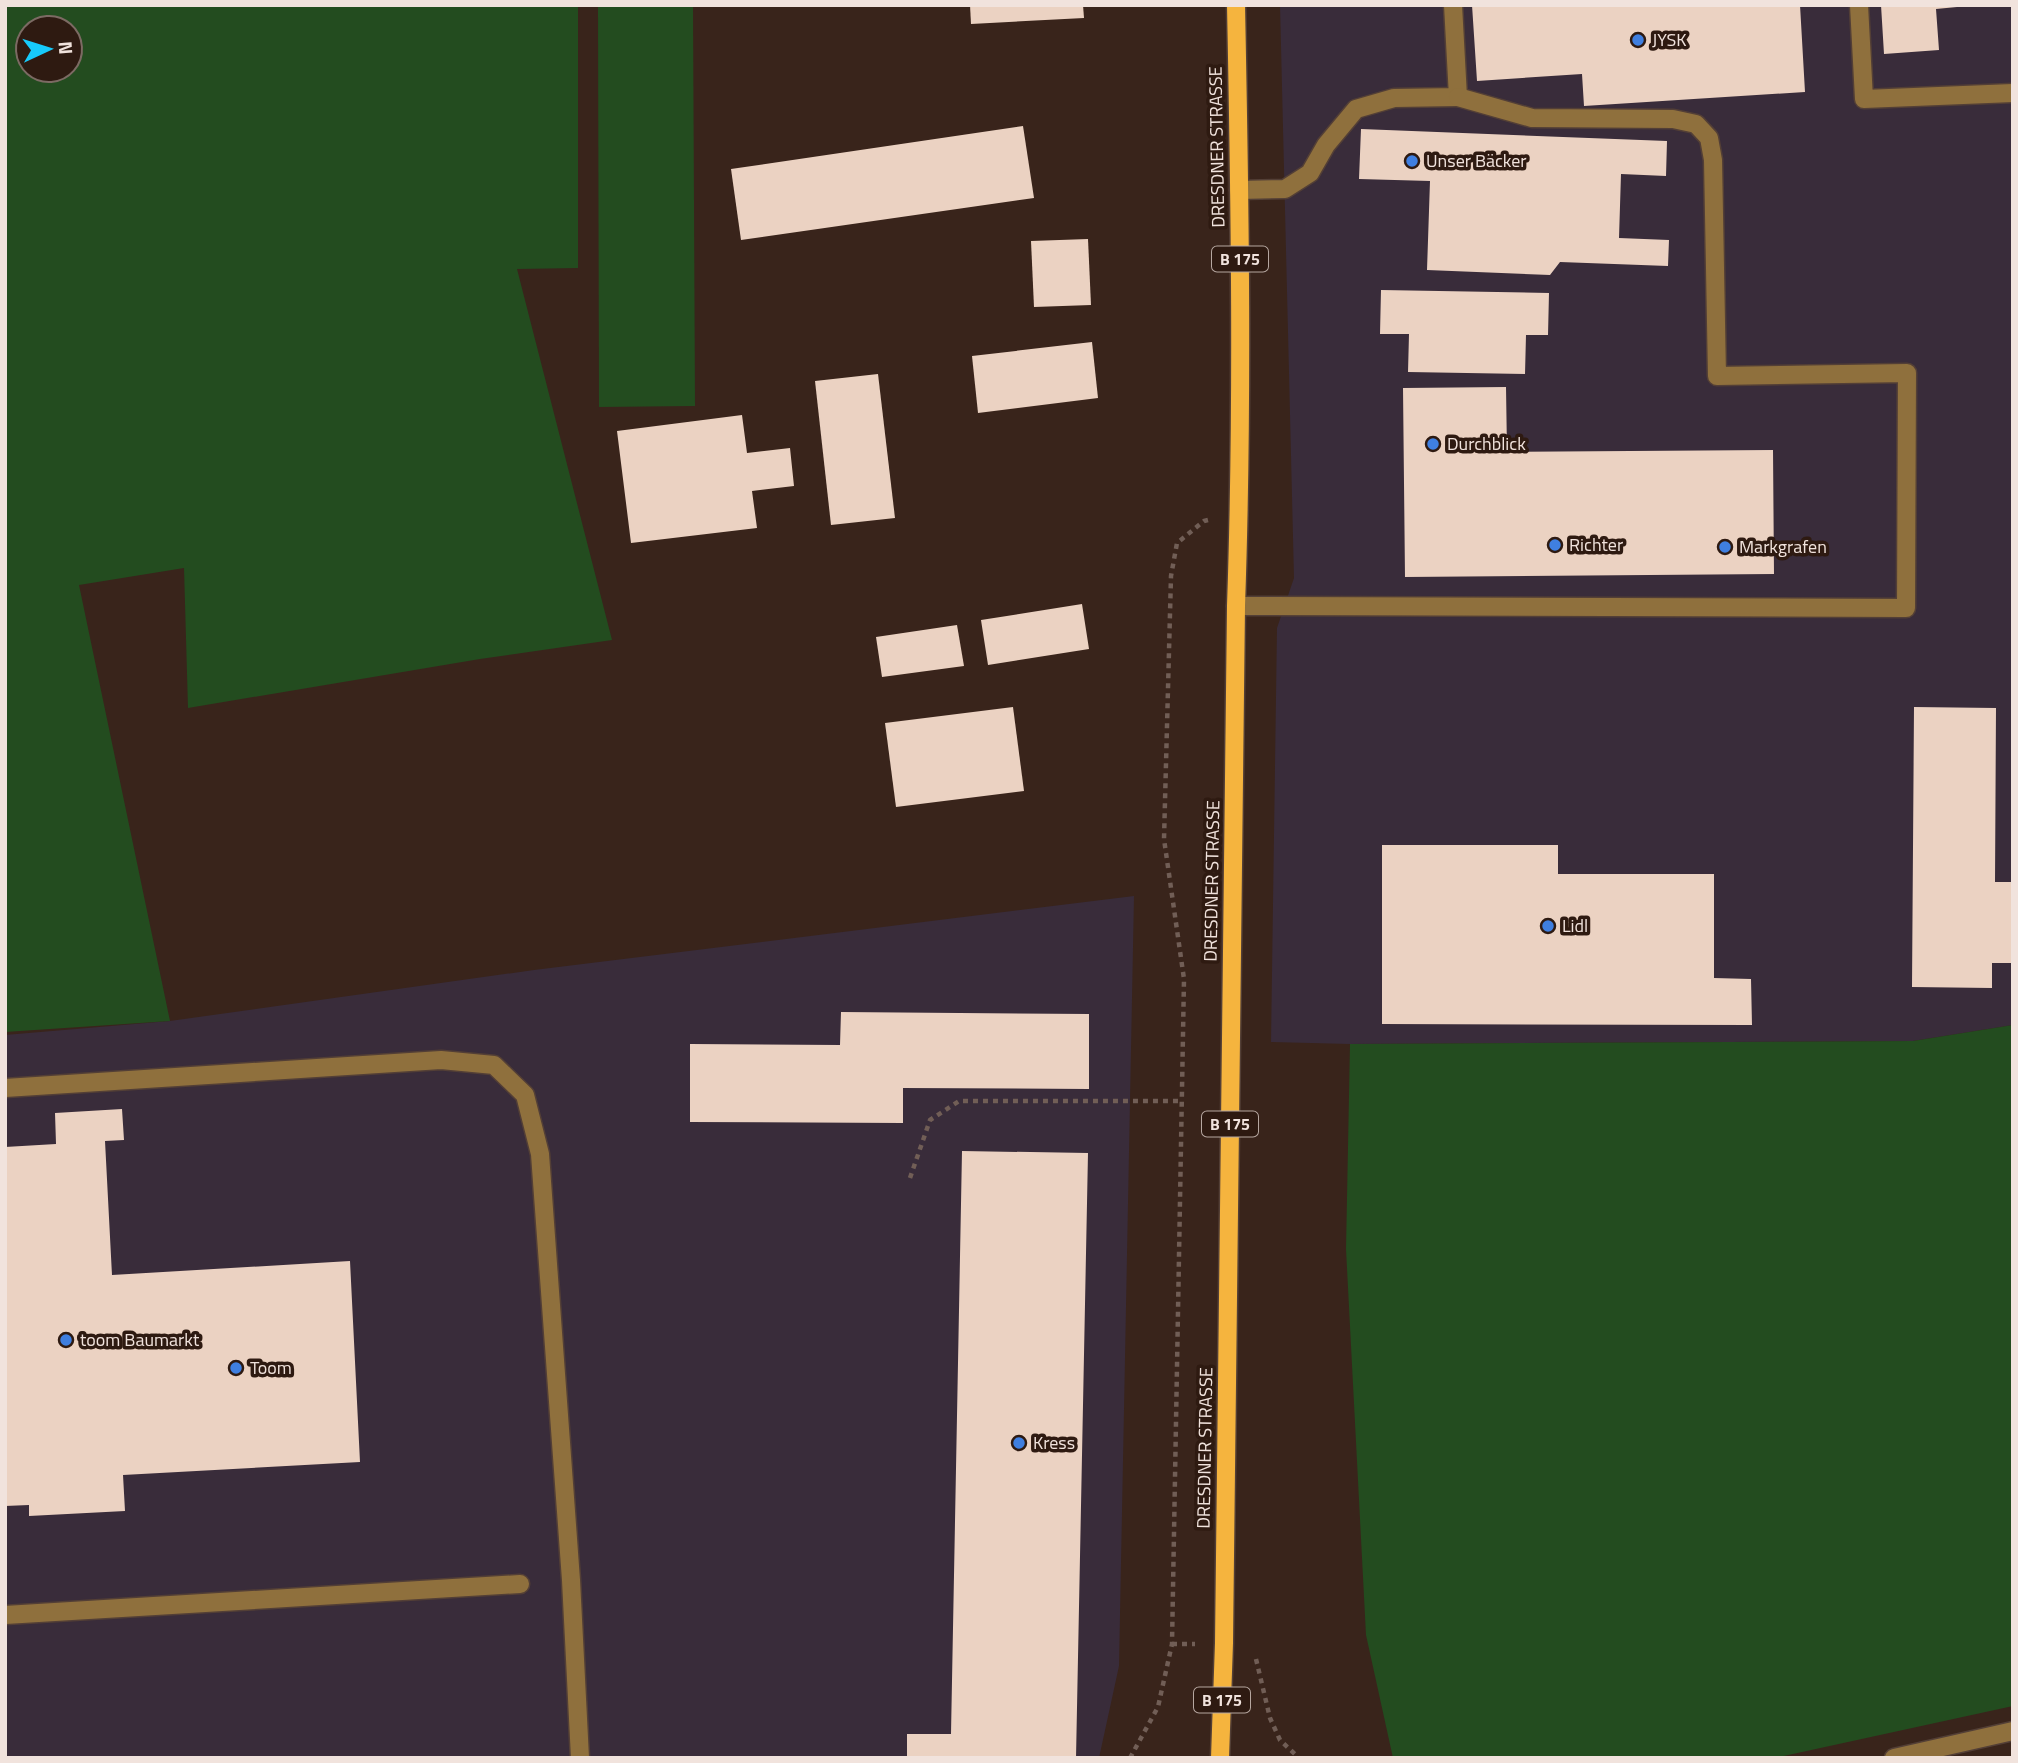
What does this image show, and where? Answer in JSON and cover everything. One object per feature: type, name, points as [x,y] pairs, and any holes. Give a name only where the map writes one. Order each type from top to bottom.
[{"type":"main road","name":"DRESDNER STRASSE","points":[[1220,1758],[1224,1643],[1236,606],[1240,513],[1236,5]]},
{"type":"street","points":[[1453,5],[1458,97]]},
{"type":"street","points":[[1859,5],[1864,99],[2013,93]]},
{"type":"street","points":[[1236,606],[1906,608],[1907,373],[1717,376],[1713,160],[1709,138],[1696,124],[1673,119],[1532,118],[1458,97],[1394,98],[1356,109],[1326,145],[1310,173],[1284,188],[1239,190]]},
{"type":"street","points":[[5,1088],[442,1060],[494,1065],[525,1095],[540,1154],[571,1580],[580,1758]]},
{"type":"street","points":[[5,1615],[520,1584]]},
{"type":"street","points":[[1894,1758],[2013,1731]]},
{"type":"path","points":[[1130,1758],[1158,1707],[1172,1644],[1184,979],[1164,839],[1171,576],[1177,543],[1203,521],[1240,513]]},
{"type":"path","points":[[910,1178],[930,1121],[959,1101],[1182,1101]]},
{"type":"path","points":[[1224,1643],[1251,1641],[1270,1718],[1280,1740],[1299,1758]]},
{"type":"shaded area","points":[[1280,5],[2013,5],[2013,1025],[1913,1041],[1350,1044],[1271,1042],[1277,628],[1294,578]]},
{"type":"shaded area","points":[[1134,896],[1119,1666],[1099,1758],[5,1758],[5,1035],[170,1021],[534,970]]},
{"type":"green space","points":[[5,5],[578,5],[578,268],[517,269],[612,640],[480,659],[188,708],[184,568],[79,585],[170,1021],[5,1032]]},
{"type":"green space","points":[[598,5],[693,5],[695,406],[599,407]]},
{"type":"green space","points":[[2013,1025],[2013,1706],[1775,1758],[1393,1758],[1366,1635],[1346,1249],[1350,1044],[1913,1041]]},
{"type":"building","points":[[970,5],[1083,5],[1084,18],[971,24]]},
{"type":"building","name":"JYSK","points":[[1472,5],[1800,5],[1805,92],[1584,106],[1582,74],[1477,81]]},
{"type":"building","points":[[1881,5],[1957,7],[1936,9],[1939,50],[1884,54]]},
{"type":"building","points":[[1023,126],[1034,198],[741,240],[731,169]]},
{"type":"building","points":[[1361,129],[1667,141],[1666,176],[1621,174],[1619,238],[1669,240],[1668,266],[1560,262],[1550,275],[1427,270],[1430,181],[1359,179]]},
{"type":"building","points":[[1088,239],[1091,305],[1034,307],[1031,241]]},
{"type":"building","points":[[1381,290],[1549,293],[1548,335],[1526,335],[1525,374],[1408,372],[1409,334],[1380,334]]},
{"type":"building","points":[[1092,342],[1098,398],[978,413],[972,356]]},
{"type":"building","points":[[878,374],[895,518],[831,525],[815,381]]},
{"type":"building","points":[[1506,387],[1507,452],[1773,450],[1774,574],[1405,577],[1403,388]]},
{"type":"building","points":[[742,415],[747,453],[790,448],[794,486],[752,491],[757,528],[631,543],[617,431]]},
{"type":"building","points":[[1082,604],[1089,649],[988,665],[981,620]]},
{"type":"building","points":[[957,625],[964,666],[882,677],[876,637]]},
{"type":"building","points":[[1013,707],[1024,791],[896,807],[885,723]]},
{"type":"building","points":[[1914,707],[1996,708],[1995,882],[2013,882],[2013,963],[1992,963],[1992,988],[1912,987]]},
{"type":"building","name":"Lidl","points":[[1382,845],[1558,845],[1558,874],[1714,874],[1714,978],[1751,979],[1752,1025],[1382,1024]]},
{"type":"building","points":[[841,1012],[1089,1014],[1089,1089],[903,1088],[903,1123],[690,1122],[690,1044],[840,1045]]},
{"type":"building","points":[[122,1109],[124,1140],[105,1141],[112,1275],[350,1261],[360,1462],[123,1475],[125,1511],[29,1516],[29,1505],[5,1506],[5,1147],[56,1144],[55,1113]]},
{"type":"building","name":"Kress","points":[[962,1151],[1088,1153],[1076,1758],[907,1758],[907,1734],[951,1734]]},
{"type":"place","name":"JYSK","points":[[1638,40]]},
{"type":"place","name":"Unser Bäcker","points":[[1412,161]]},
{"type":"place","name":"Durchblick","points":[[1433,444]]},
{"type":"place","name":"Richter","points":[[1555,545]]},
{"type":"place","name":"Markgrafen","points":[[1725,547]]},
{"type":"place","name":"Lidl","points":[[1548,926]]},
{"type":"place","name":"toom Baumarkt","points":[[66,1340]]},
{"type":"place","name":"Toom","points":[[236,1368]]},
{"type":"place","name":"Kress","points":[[1019,1443]]}]
